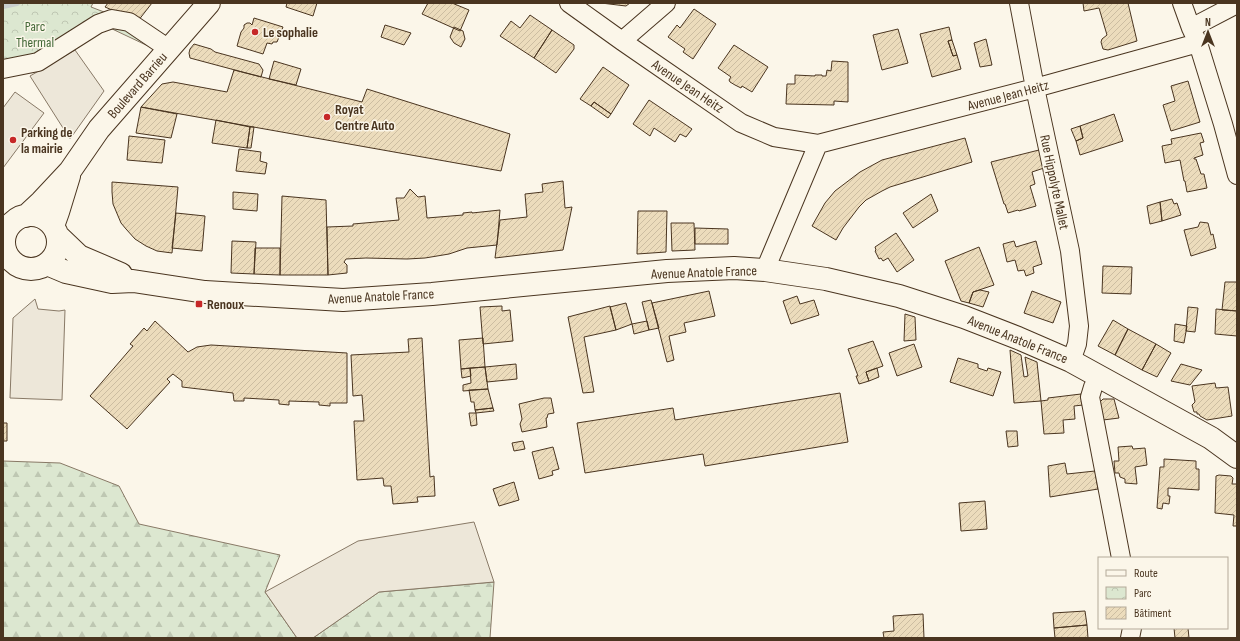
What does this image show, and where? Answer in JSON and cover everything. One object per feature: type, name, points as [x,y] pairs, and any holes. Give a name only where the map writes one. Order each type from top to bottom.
[{"type":"main road","name":"Boulevard Barrieu","points":[[26,216],[42,202],[70,171],[99,129],[209,3]]},
{"type":"main road","name":"Boulevard Barrieu","points":[[55,230],[58,212],[70,171]]},
{"type":"main road","points":[[26,216],[36,216],[45,219],[55,230],[58,243],[57,251],[47,264],[35,269],[11,268],[13,263],[8,257],[3,242],[4,234],[13,222],[26,216]]},
{"type":"main road","name":"Avenue Anatole France","points":[[55,230],[79,256],[117,271],[133,280]]},
{"type":"main road","name":"Avenue Anatole France","points":[[47,264],[66,272],[112,282],[133,280],[205,292],[343,300],[432,294],[667,271],[734,268],[765,270],[826,279],[899,296],[1018,338],[1071,361],[1099,376],[1210,438],[1237,457]]},
{"type":"street","name":"Avenue Jean Heitz","points":[[569,3],[741,123],[774,136],[818,144],[1035,88],[1194,36],[1237,4]]},
{"type":"street","points":[[622,41],[666,3]]},
{"type":"street","name":"Rue Hippolyte Mallet","points":[[1019,3],[1035,88],[1070,251],[1079,326],[1077,344],[1071,361]]},
{"type":"street","points":[[1182,3],[1223,124],[1237,175]]},
{"type":"street","points":[[3,69],[38,62],[98,24],[112,19],[129,22],[169,49]]},
{"type":"street","points":[[765,270],[818,144]]},
{"type":"street","points":[[1099,376],[1090,397],[1121,557]]},
{"type":"green space","name":"Parc Thermal","points":[[3,3],[93,3],[91,7],[177,40],[165,54],[108,27],[3,76]]},
{"type":"green space","points":[[3,461],[60,463],[119,486],[139,524],[280,555],[265,592],[297,638],[3,638]]},
{"type":"green space","points":[[494,582],[490,638],[313,638],[379,592]]},
{"type":"shaded area","points":[[75,50],[104,91],[70,139],[30,76]]},
{"type":"shaded area","name":"Parking de la mairie","points":[[15,92],[44,113],[3,168],[3,108]]},
{"type":"shaded area","points":[[35,299],[38,309],[59,311],[65,310],[62,400],[10,398],[13,318]]},
{"type":"shaded area","points":[[474,522],[494,582],[379,592],[313,638],[297,638],[265,592],[358,541]]},
{"type":"building","points":[[108,3],[152,3],[138,21],[105,7]]},
{"type":"building","points":[[287,3],[317,3],[313,16],[286,7]]},
{"type":"building","points":[[428,3],[452,3],[469,10],[460,31],[422,14]]},
{"type":"building","points":[[601,3],[630,3],[626,6]]},
{"type":"building","points":[[1083,3],[1128,3],[1137,41],[1108,50],[1103,49],[1101,42],[1107,35],[1099,8],[1084,11]]},
{"type":"building","points":[[694,9],[716,24],[693,59],[683,52],[685,49],[668,37],[677,25],[680,28]]},
{"type":"building","points":[[530,15],[552,30],[534,58],[500,36],[511,21],[520,28]]},
{"type":"building","points":[[254,18],[283,27],[277,42],[273,42],[272,44],[267,43],[263,54],[237,46],[244,25],[250,23],[252,25]]},
{"type":"building","points":[[385,25],[411,33],[404,45],[381,37]]},
{"type":"building","points":[[454,27],[463,31],[465,39],[461,47],[454,43],[450,37]]},
{"type":"building","points":[[949,27],[952,40],[948,41],[953,56],[957,55],[961,69],[932,77],[920,34]]},
{"type":"building","points":[[898,29],[908,63],[882,70],[873,35]]},
{"type":"building","points":[[552,30],[574,45],[574,49],[556,73],[534,58]]},
{"type":"building","points":[[986,39],[992,65],[980,67],[974,43]]},
{"type":"building","points":[[952,40],[957,55],[953,56],[948,41]]},
{"type":"building","points":[[194,44],[211,49],[215,52],[259,64],[263,70],[261,77],[190,58],[190,49]]},
{"type":"building","points":[[734,45],[768,67],[752,92],[742,86],[741,88],[730,82],[729,80],[731,77],[718,68]]},
{"type":"building","points":[[274,61],[301,69],[296,85],[269,79]]},
{"type":"building","points":[[832,61],[848,62],[848,102],[834,101],[834,105],[786,104],[787,84],[795,84],[795,75],[826,76],[827,70],[831,71]]},
{"type":"building","points":[[603,67],[629,85],[611,114],[594,102],[591,106],[580,99]]},
{"type":"building","name":"Royat Centre Auto","points":[[234,70],[362,102],[367,89],[510,134],[501,171],[141,107],[162,84],[173,82],[227,92]]},
{"type":"building","points":[[1188,81],[1200,122],[1171,131],[1163,105],[1175,101],[1171,86]]},
{"type":"building","points":[[649,100],[692,129],[686,137],[680,134],[675,142],[654,128],[650,136],[633,124]]},
{"type":"building","points":[[594,102],[611,114],[608,118],[591,106]]},
{"type":"building","points":[[141,107],[177,114],[171,138],[136,133]]},
{"type":"building","points":[[1114,114],[1123,141],[1080,155],[1076,141],[1083,138],[1080,126]]},
{"type":"building","points":[[216,120],[250,127],[247,148],[212,143]]},
{"type":"building","points":[[1080,126],[1083,138],[1076,141],[1071,129]]},
{"type":"building","points":[[250,127],[254,127],[251,148],[247,148]]},
{"type":"building","points":[[1201,133],[1204,142],[1200,143],[1203,155],[1194,159],[1196,159],[1201,174],[1204,174],[1207,188],[1187,192],[1180,160],[1165,163],[1162,146],[1172,144],[1171,139]]},
{"type":"building","points":[[129,136],[165,140],[162,163],[127,160]]},
{"type":"building","points":[[965,138],[972,162],[890,187],[866,200],[843,228],[836,240],[812,226],[825,203],[835,191],[860,172],[882,160]]},
{"type":"building","points":[[239,149],[261,152],[260,161],[267,163],[265,174],[236,171]]},
{"type":"building","points":[[1039,150],[1044,168],[1032,172],[1035,184],[1030,186],[1036,206],[1008,213],[991,162]]},
{"type":"building","points":[[563,181],[565,208],[572,207],[563,250],[495,258],[500,220],[527,217],[525,194],[543,192],[542,184]]},
{"type":"building","points":[[112,182],[178,187],[172,253],[157,251],[146,246],[135,239],[126,229],[121,223],[113,204]]},
{"type":"building","points":[[410,189],[418,197],[425,196],[427,218],[500,210],[497,245],[467,248],[449,254],[425,258],[346,259],[344,262],[347,265],[347,273],[328,275],[327,227],[353,226],[353,224],[399,220],[396,198],[404,198]]},
{"type":"building","points":[[233,192],[258,194],[257,211],[233,209]]},
{"type":"building","points":[[931,194],[938,211],[913,228],[903,213]]},
{"type":"building","points":[[282,196],[326,200],[328,275],[280,275]]},
{"type":"building","points":[[1172,199],[1174,204],[1177,203],[1181,215],[1162,221],[1160,202]]},
{"type":"building","points":[[1160,202],[1162,221],[1150,224],[1147,206]]},
{"type":"building","points":[[638,211],[667,211],[666,252],[637,254]]},
{"type":"building","points":[[176,213],[205,216],[202,251],[172,248]]},
{"type":"building","points":[[1200,222],[1208,223],[1211,235],[1213,234],[1216,248],[1191,256],[1184,230],[1198,227]]},
{"type":"building","points":[[671,223],[694,223],[695,250],[672,251]]},
{"type":"building","points":[[695,228],[728,229],[728,244],[695,244]]},
{"type":"building","points":[[896,233],[914,260],[897,272],[888,258],[883,261],[881,258],[879,259],[875,251],[875,247]]},
{"type":"building","points":[[232,241],[256,242],[254,274],[231,273]]},
{"type":"building","points":[[1014,241],[1016,247],[1036,241],[1042,264],[1033,267],[1034,273],[1026,276],[1024,270],[1018,271],[1015,260],[1007,262],[1003,244]]},
{"type":"building","points":[[979,247],[994,285],[973,292],[969,303],[961,301],[945,261]]},
{"type":"building","points":[[255,248],[280,248],[280,275],[254,274]]},
{"type":"building","points":[[1103,266],[1132,267],[1131,294],[1102,293]]},
{"type":"building","points":[[1225,282],[1237,282],[1237,311],[1222,310]]},
{"type":"building","points":[[980,290],[989,292],[983,307],[969,303],[973,292]]},
{"type":"building","points":[[709,291],[715,316],[684,323],[686,332],[669,336],[674,360],[667,362],[652,303]]},
{"type":"building","points":[[1032,291],[1061,302],[1053,323],[1024,313]]},
{"type":"building","points":[[797,296],[800,304],[814,300],[819,315],[791,324],[783,301]]},
{"type":"building","points":[[651,300],[659,328],[649,330],[642,302]]},
{"type":"building","points":[[626,303],[632,324],[616,330],[610,307]]},
{"type":"building","points":[[502,306],[502,311],[510,310],[513,341],[483,344],[480,307]]},
{"type":"building","points":[[610,306],[616,330],[584,337],[594,392],[583,393],[568,317]]},
{"type":"building","points":[[1188,307],[1198,308],[1195,332],[1186,331]]},
{"type":"building","points":[[1216,309],[1237,311],[1237,336],[1215,334]]},
{"type":"building","points":[[905,314],[915,317],[916,340],[904,341]]},
{"type":"building","points":[[1113,320],[1128,329],[1115,355],[1098,346]]},
{"type":"building","points":[[155,321],[188,352],[197,347],[211,345],[347,353],[347,403],[330,403],[330,406],[319,405],[319,402],[289,401],[289,405],[279,404],[279,400],[244,398],[244,401],[234,401],[233,393],[182,387],[182,381],[173,374],[167,379],[170,382],[127,429],[90,396],[133,346],[130,344],[144,328],[147,331]]},
{"type":"building","points":[[647,321],[649,330],[634,334],[632,324]]},
{"type":"building","points":[[1175,324],[1187,326],[1184,343],[1174,341]]},
{"type":"building","points":[[1128,329],[1156,344],[1142,370],[1115,355]]},
{"type":"building","points":[[422,338],[430,477],[434,476],[435,496],[417,497],[418,502],[393,504],[391,486],[384,486],[383,478],[357,480],[354,421],[364,421],[362,395],[353,396],[351,355],[409,352],[408,339]]},
{"type":"building","points":[[483,338],[485,367],[461,369],[459,340]]},
{"type":"building","points":[[873,341],[883,366],[866,372],[869,381],[859,384],[856,376],[858,376],[848,349]]},
{"type":"building","points":[[914,344],[922,367],[897,376],[889,353]]},
{"type":"building","points":[[1156,344],[1171,353],[1157,377],[1142,370]]},
{"type":"building","points":[[1010,350],[1021,355],[1024,377],[1028,376],[1025,357],[1037,362],[1041,401],[1014,403]]},
{"type":"building","points":[[958,358],[978,364],[978,368],[987,371],[988,368],[1001,372],[993,396],[950,382]]},
{"type":"building","points":[[516,364],[517,379],[487,382],[485,367]]},
{"type":"building","points":[[1181,364],[1202,370],[1190,385],[1171,381]]},
{"type":"building","points":[[485,367],[488,389],[463,391],[463,385],[471,383],[470,368]]},
{"type":"building","points":[[470,368],[471,376],[462,378],[461,369]]},
{"type":"building","points":[[877,368],[879,377],[869,381],[866,372]]},
{"type":"building","points":[[1215,383],[1216,388],[1228,387],[1232,416],[1207,420],[1197,414],[1197,412],[1194,412],[1192,405],[1195,402],[1192,386]]},
{"type":"building","points":[[488,389],[493,408],[475,410],[474,402],[471,402],[469,390]]},
{"type":"building","points":[[840,393],[848,442],[705,466],[703,454],[585,473],[577,423],[673,408],[675,420]]},
{"type":"building","points":[[1081,394],[1083,405],[1074,406],[1075,419],[1063,420],[1064,433],[1044,434],[1041,401],[1048,400],[1048,398]]},
{"type":"building","points":[[544,398],[551,398],[554,413],[548,414],[546,418],[547,427],[522,432],[520,424],[522,419],[519,404]]},
{"type":"building","points":[[1103,399],[1114,399],[1119,418],[1103,420],[1099,403]]},
{"type":"building","points":[[493,408],[494,411],[476,413],[475,410]]},
{"type":"building","points":[[469,413],[476,413],[477,425],[471,426]]},
{"type":"building","points":[[3,423],[7,423],[7,441],[3,441]]},
{"type":"building","points":[[1006,431],[1017,431],[1018,446],[1008,447]]},
{"type":"building","points":[[523,441],[525,449],[514,451],[512,443]]},
{"type":"building","points":[[1132,446],[1133,449],[1145,448],[1147,465],[1135,467],[1137,484],[1125,483],[1125,479],[1120,477],[1119,473],[1115,473],[1114,461],[1119,461],[1118,447]]},
{"type":"building","points":[[553,447],[559,469],[552,471],[553,475],[539,479],[532,452]]},
{"type":"building","points":[[1164,459],[1196,461],[1196,469],[1199,469],[1199,490],[1168,488],[1168,496],[1170,496],[1169,504],[1163,503],[1162,509],[1157,508],[1160,467],[1164,467]]},
{"type":"building","points":[[1065,463],[1067,474],[1095,471],[1098,489],[1050,497],[1048,466]]},
{"type":"building","points":[[1216,476],[1231,476],[1233,478],[1232,484],[1237,484],[1237,526],[1233,526],[1234,515],[1215,513]]},
{"type":"building","points":[[514,482],[519,500],[499,506],[493,489]]},
{"type":"building","points":[[985,501],[987,529],[961,531],[959,503]]},
{"type":"building","points":[[1085,611],[1087,625],[1054,628],[1053,613]]},
{"type":"building","points":[[923,614],[924,638],[884,638],[883,632],[894,631],[893,616]]},
{"type":"building","points":[[1087,625],[1088,638],[1055,638],[1054,628]]},
{"type":"building","points":[[1174,629],[1188,629],[1189,638],[1175,638]]},
{"type":"waterway","points":[[3,6],[17,3]]},
{"type":"place","name":"Le sophalie","points":[[255,32]]},
{"type":"place","name":"Royat Centre Auto","points":[[327,117]]},
{"type":"place","name":"Parking de la mairie","points":[[13,140]]},
{"type":"place","name":"Renoux","points":[[199,304]]}]
